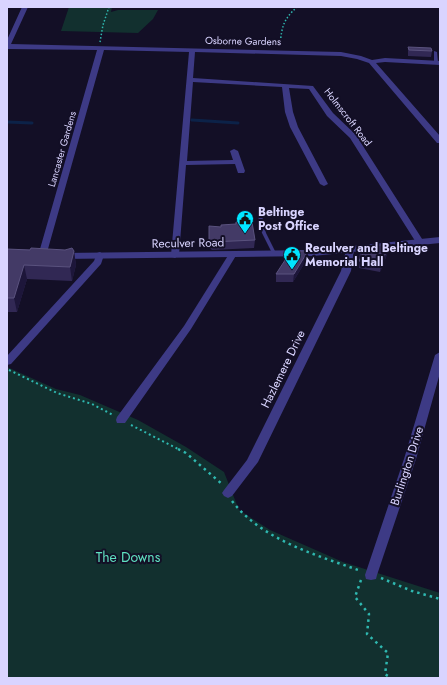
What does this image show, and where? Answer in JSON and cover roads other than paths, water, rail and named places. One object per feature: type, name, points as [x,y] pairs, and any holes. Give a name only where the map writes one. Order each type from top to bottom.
[{"type":"street","points":[[7,46],[25,7]]},
{"type":"street","name":"Osborne Gardens","points":[[7,46],[341,54],[359,57],[371,62]]},
{"type":"street","name":"Lancaster Gardens","points":[[38,255],[98,48]]},
{"type":"street","points":[[175,255],[192,53]]},
{"type":"street","points":[[371,62],[385,60],[438,63]]},
{"type":"street","points":[[371,62],[440,141]]},
{"type":"street","name":"Holmscroft Road","points":[[190,80],[311,87],[330,114],[353,137],[420,242]]},
{"type":"street","points":[[285,85],[289,112],[294,127],[324,184]]},
{"type":"street","points":[[234,151],[241,171]]},
{"type":"street","points":[[183,163],[238,162]]},
{"type":"street","name":"Reculver Road","points":[[38,255],[100,256],[274,254],[350,250],[440,240]]},
{"type":"street","name":"Hazlemere Drive","points":[[228,493],[252,462],[287,393],[346,271],[350,250]]},
{"type":"street","points":[[121,420],[188,327],[234,254]]},
{"type":"street","points":[[7,362],[98,262],[100,256]]},
{"type":"street","name":"Burlington Drive","points":[[366,576],[410,459],[440,356]]},
{"type":"lane","points":[[435,52],[438,63]]},
{"type":"lane","points":[[260,216],[264,233],[274,254]]},
{"type":"waterway","points":[[192,120],[238,123]]},
{"type":"waterway","points":[[7,122],[32,123]]},
{"type":"place","name":"Beltinge Post Office","points":[[245,234]]},
{"type":"place","name":"Reculver and Beltinge Memorial Hall","points":[[292,270]]},
{"type":"park label","name":"The Downs","points":[[128,557]]}]
